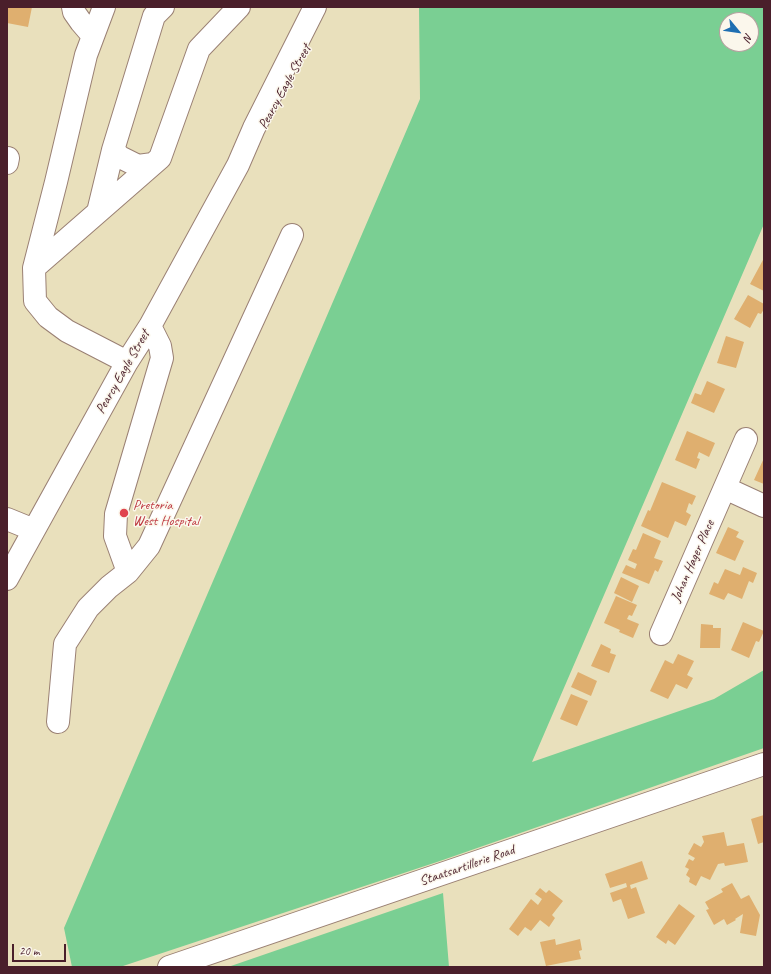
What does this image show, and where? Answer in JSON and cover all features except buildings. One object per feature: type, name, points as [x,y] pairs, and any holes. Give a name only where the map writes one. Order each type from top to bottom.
[{"type":"street","points":[[73,7],[74,12],[93,36]]},
{"type":"street","points":[[104,7],[86,55],[34,268],[35,301],[48,317],[67,331],[128,362]]},
{"type":"street","points":[[98,212],[113,150],[154,16],[163,7]]},
{"type":"street","points":[[34,268],[160,158],[199,49],[238,7]]},
{"type":"street","name":"Pearcy Eagle Street","points":[[7,579],[128,362],[150,326],[238,165],[254,128],[315,7]]},
{"type":"street","name":"Pearcy Eagle Street","points":[[238,165],[260,133],[330,7]]},
{"type":"street","points":[[113,150],[120,157],[138,166],[154,164]]},
{"type":"street","points":[[48,211],[75,232]]},
{"type":"street","points":[[58,722],[65,644],[88,608],[128,572],[149,546],[292,235]]},
{"type":"street","points":[[128,572],[116,536],[116,514],[162,358],[160,346],[150,326]]},
{"type":"street","name":"Johan Hager Place","points":[[661,634],[746,439]]},
{"type":"street","points":[[725,488],[764,506]]},
{"type":"street","points":[[7,519],[34,530]]},
{"type":"street","name":"Staatsartillerie Road","points":[[169,967],[764,764]]},
{"type":"green space","points":[[419,7],[764,7],[764,224],[532,762],[714,699],[764,670],[764,748],[440,861],[120,967],[72,967],[64,928],[420,99]]},
{"type":"green space","points":[[443,893],[449,967],[228,967]]},
{"type":"place","name":"Pretoria West Hospital","points":[[124,513]]}]
